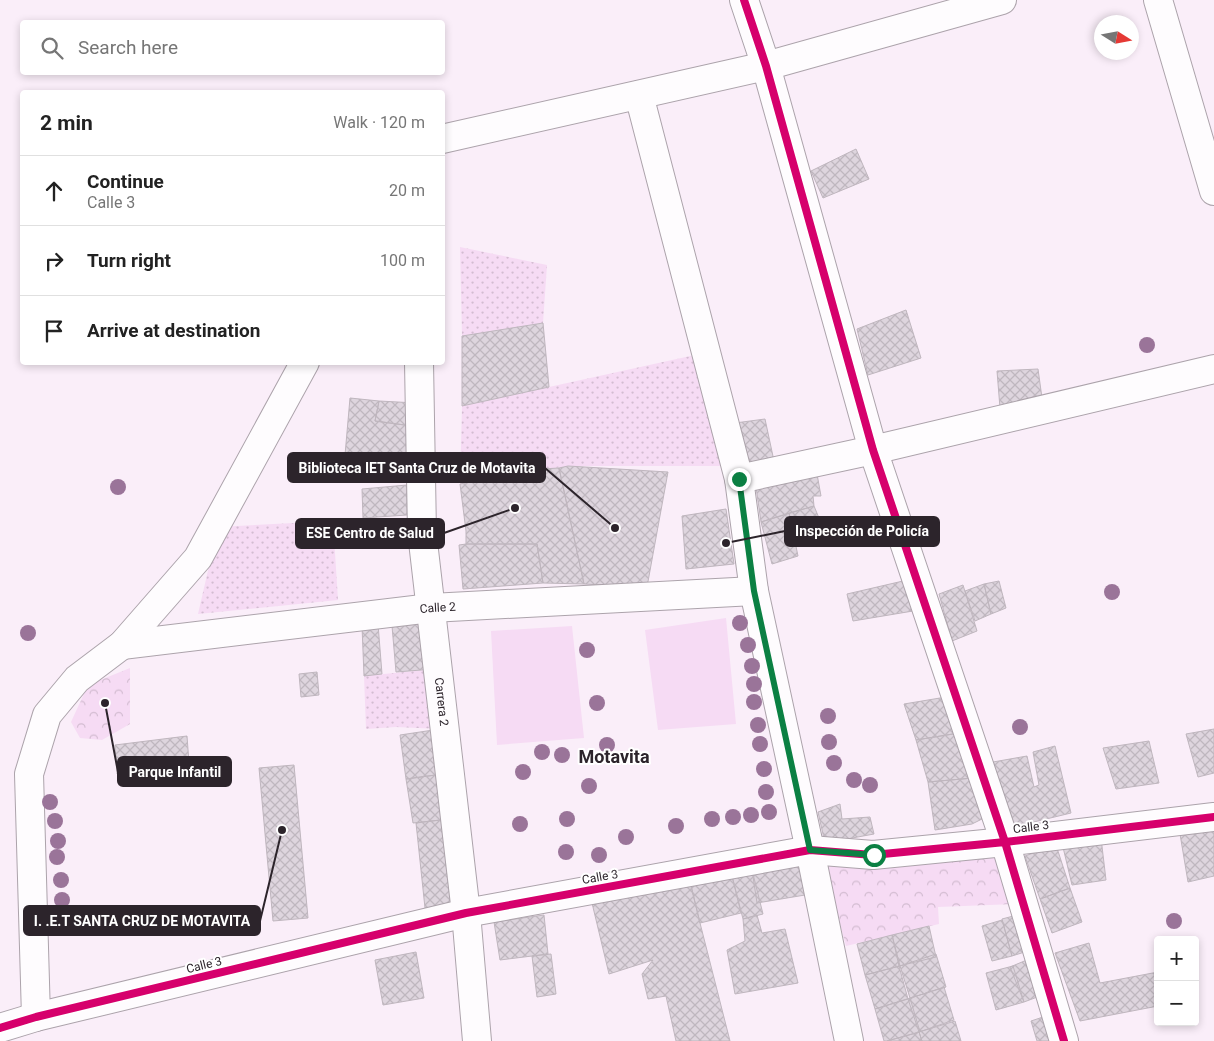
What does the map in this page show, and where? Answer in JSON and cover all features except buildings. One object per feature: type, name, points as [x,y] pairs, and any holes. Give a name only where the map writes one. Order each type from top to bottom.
[{"type":"street","points":[[744,0],[766,66],[873,450],[1005,842],[1064,1041]]},
{"type":"street","points":[[445,138],[766,66],[1002,0]]},
{"type":"street","points":[[1158,0],[1214,191]]},
{"type":"street","points":[[639,95],[739,479],[754,591],[849,1041]]},
{"type":"street","points":[[36,1017],[28,774],[48,715],[77,679],[122,644],[198,558],[303,365]]},
{"type":"street","name":"Carrera 2","points":[[419,365],[422,533],[466,914],[477,1041]]},
{"type":"street","points":[[739,479],[873,450],[1214,369]]},
{"type":"street","name":"Calle 2","points":[[122,644],[432,608],[754,591]]},
{"type":"street","name":"Calle 3","points":[[0,1028],[36,1017],[466,914],[810,850],[874,855],[1005,842],[1214,817]]},
{"type":"green space","points":[[460,247],[547,265],[543,323],[462,336]]},
{"type":"green space","points":[[704,353],[731,466],[568,466],[460,484],[462,406]]},
{"type":"green space","points":[[333,521],[338,600],[198,614],[218,527]]},
{"type":"green space","points":[[726,618],[736,724],[658,730],[645,630]]},
{"type":"green space","points":[[572,626],[584,738],[497,745],[491,631]]},
{"type":"green space","points":[[130,668],[130,724],[102,740],[80,738],[71,722],[88,685]]},
{"type":"green space","points":[[434,669],[440,729],[396,727],[366,729],[364,676]]},
{"type":"green space","points":[[999,853],[1015,904],[938,907],[939,924],[846,946],[822,858]]},
{"type":"cycle path","points":[[744,0],[766,66],[873,450],[1005,842],[1064,1041]]},
{"type":"cycle path","points":[[0,1028],[36,1017],[466,913],[810,850],[873,855],[1005,842],[1214,817]]},
{"type":"place","name":"ESE Centro de Salud","points":[[515,508]]},
{"type":"place","name":"Biblioteca IET Santa Cruz de Motavita","points":[[615,528]]},
{"type":"place","name":"Inspección de Policía","points":[[726,543]]},
{"type":"place","name":"Parque Infantil","points":[[105,703]]},
{"type":"place","name":"I. .E.T SANTA CRUZ DE MOTAVITA","points":[[282,830]]},
{"type":"district","name":"Motavita","points":[[614,756]]},
{"type":"route","points":[[739,479],[754,591],[810,850],[874,855]]}]
